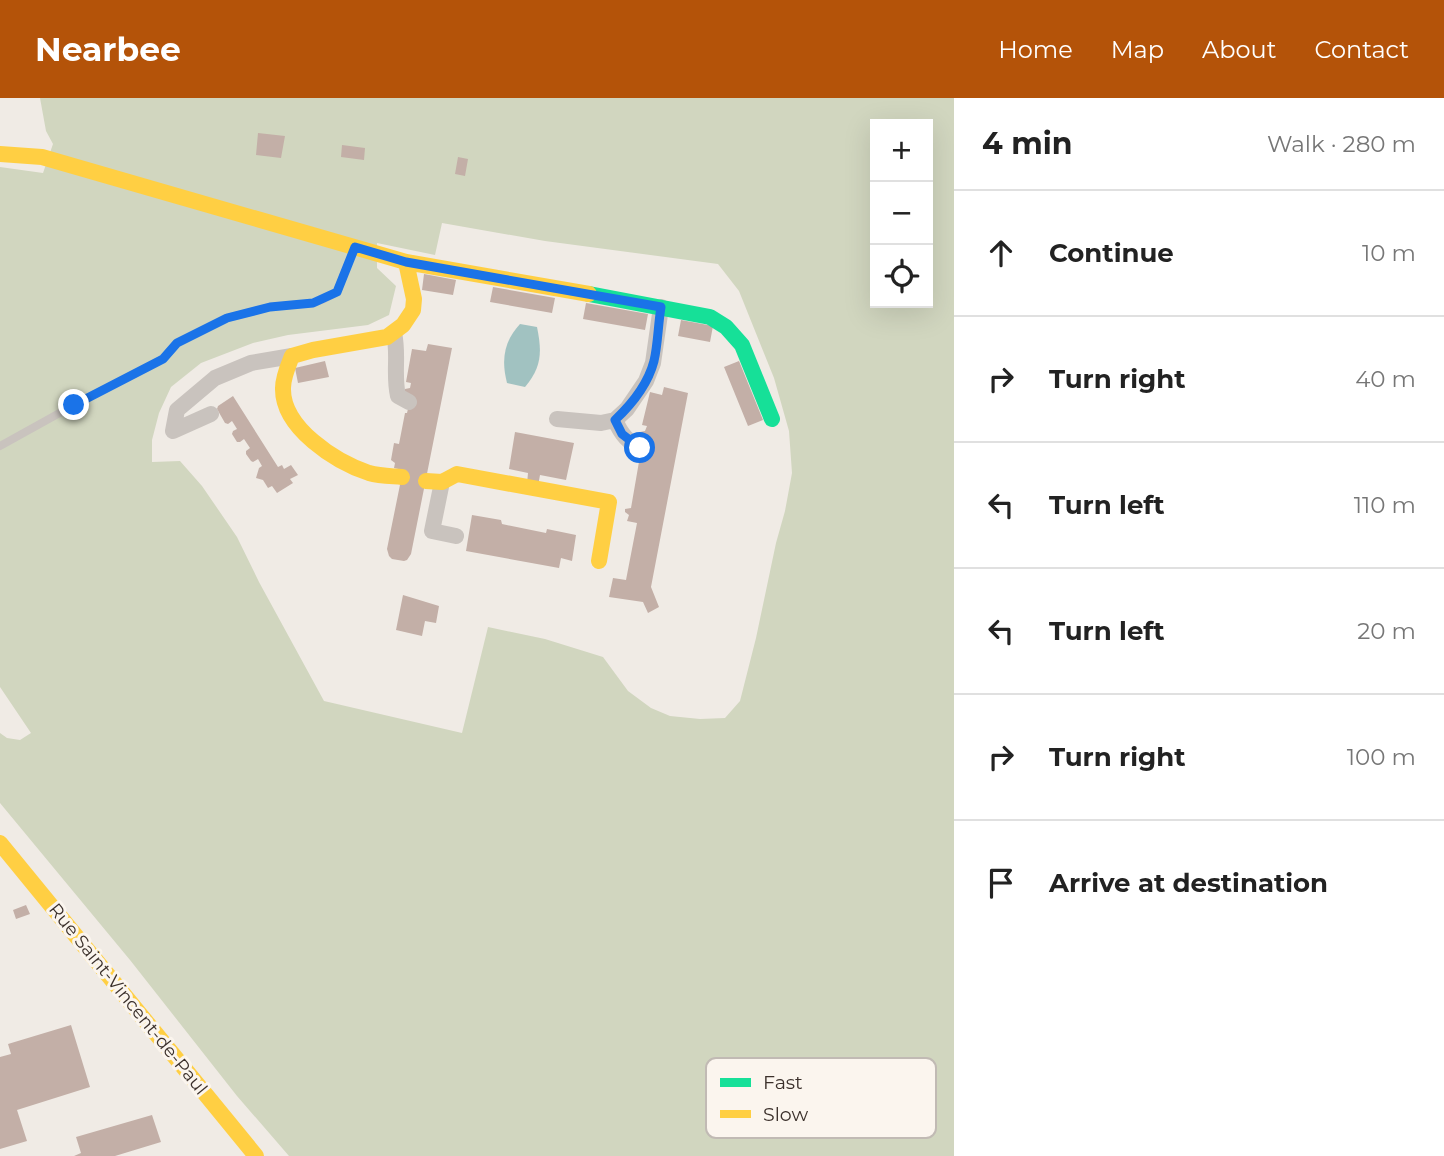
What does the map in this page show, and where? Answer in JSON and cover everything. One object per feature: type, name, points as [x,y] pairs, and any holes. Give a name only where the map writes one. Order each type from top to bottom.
[{"type":"street","points":[[0,154],[42,157],[406,262],[710,317],[726,327],[742,345],[772,419]]},
{"type":"street","points":[[211,414],[173,431],[177,410],[215,378],[251,363],[292,356],[313,349],[387,337],[403,325],[413,310],[414,299],[406,262]]},
{"type":"street","points":[[557,419],[601,422],[615,420],[627,409],[646,381],[653,363],[661,307]]},
{"type":"street","points":[[394,332],[398,396],[410,402]]},
{"type":"street","points":[[292,356],[285,374],[283,393],[292,421],[330,454],[371,474],[402,477]]},
{"type":"street","points":[[615,420],[622,434],[643,449]]},
{"type":"street","points":[[456,536],[432,531],[434,481],[457,474],[609,502],[599,561]]},
{"type":"street","name":"Rue Saint-Vincent-de-Paul","points":[[0,843],[256,1156]]},
{"type":"lane","points":[[0,446],[163,359],[177,343],[227,318],[270,307],[313,303],[337,292],[355,247]]},
{"type":"green space","points":[[40,98],[954,98],[954,1156],[289,1156],[237,1096],[130,960],[0,803],[0,733],[7,738],[20,740],[31,733],[0,687],[0,167],[43,173],[53,144],[46,131]],"holes":[[[442,223],[545,241],[718,264],[739,291],[774,378],[789,431],[792,473],[740,701],[725,718],[670,716],[651,708],[628,691],[603,657],[545,639],[488,627],[462,733],[324,701],[237,537],[202,486],[180,461],[152,462],[152,440],[159,413],[171,387],[201,363],[253,343],[288,335],[368,325],[389,315],[396,286],[377,268],[377,243],[435,255]]]},
{"type":"water","points":[[520,324],[537,327],[540,344],[538,366],[525,387],[507,383],[504,366],[507,344]]},
{"type":"building","points":[[258,133],[285,136],[281,158],[256,155]]},
{"type":"building","points":[[342,145],[365,148],[364,160],[341,157]]},
{"type":"building","points":[[458,157],[468,159],[465,176],[455,174]]},
{"type":"building","points":[[424,274],[456,280],[453,295],[422,290]]},
{"type":"building","points":[[493,287],[555,298],[552,313],[490,302]]},
{"type":"building","points":[[586,303],[648,314],[645,330],[583,319]]},
{"type":"building","points":[[681,320],[713,326],[710,342],[678,336]]},
{"type":"building","points":[[428,344],[452,348],[411,554],[404,561],[392,559],[387,549],[403,470],[394,468],[395,463],[391,460],[394,443],[399,444],[411,396],[405,389],[410,388],[411,383],[406,382],[412,349],[426,351]]},
{"type":"building","points":[[325,361],[329,377],[298,383],[295,368]]},
{"type":"building","points":[[739,361],[763,420],[748,426],[724,367]]},
{"type":"building","points":[[664,387],[688,393],[651,587],[659,607],[648,613],[643,602],[609,597],[613,578],[626,580],[637,523],[627,521],[629,515],[625,509],[631,508],[640,456],[646,439],[641,438],[640,432],[645,431],[647,426],[642,425],[650,392],[662,395]]},
{"type":"building","points":[[233,396],[278,467],[282,465],[284,469],[291,465],[298,475],[290,479],[293,483],[277,493],[272,486],[268,488],[263,480],[256,478],[262,466],[258,459],[251,461],[246,454],[250,448],[244,439],[237,442],[232,434],[237,429],[232,421],[225,423],[217,409]]},
{"type":"building","points":[[515,432],[574,443],[566,480],[540,475],[538,486],[527,484],[528,473],[509,469]]},
{"type":"building","points":[[472,515],[546,533],[547,529],[576,535],[572,561],[561,558],[559,568],[466,551]]},
{"type":"building","points":[[403,595],[439,606],[436,623],[425,621],[422,636],[396,630]]},
{"type":"building","points":[[26,905],[30,914],[16,919],[13,910]]},
{"type":"building","points":[[71,1025],[90,1087],[17,1110],[27,1141],[0,1149],[0,1057],[11,1054],[8,1044]]},
{"type":"building","points":[[152,1115],[161,1142],[115,1156],[74,1156],[81,1153],[76,1137]]},
{"type":"traffic: fast","points":[[589,294],[710,317],[726,327],[742,345],[772,419]]},
{"type":"traffic: slow","points":[[0,154],[42,157],[406,262],[589,294]]},
{"type":"traffic: slow","points":[[402,477],[369,473],[327,452],[301,430],[291,417],[283,388],[292,356],[387,337],[403,325],[413,310],[414,299],[406,262]]},
{"type":"traffic: slow","points":[[426,481],[442,482],[457,474],[609,502],[599,561]]},
{"type":"traffic: slow","points":[[0,843],[256,1156]]},
{"type":"route","points":[[74,405],[163,359],[177,343],[227,318],[270,307],[313,303],[337,292],[355,247],[406,262],[661,307],[653,363],[646,381],[627,409],[615,420],[622,434],[640,448]]}]
